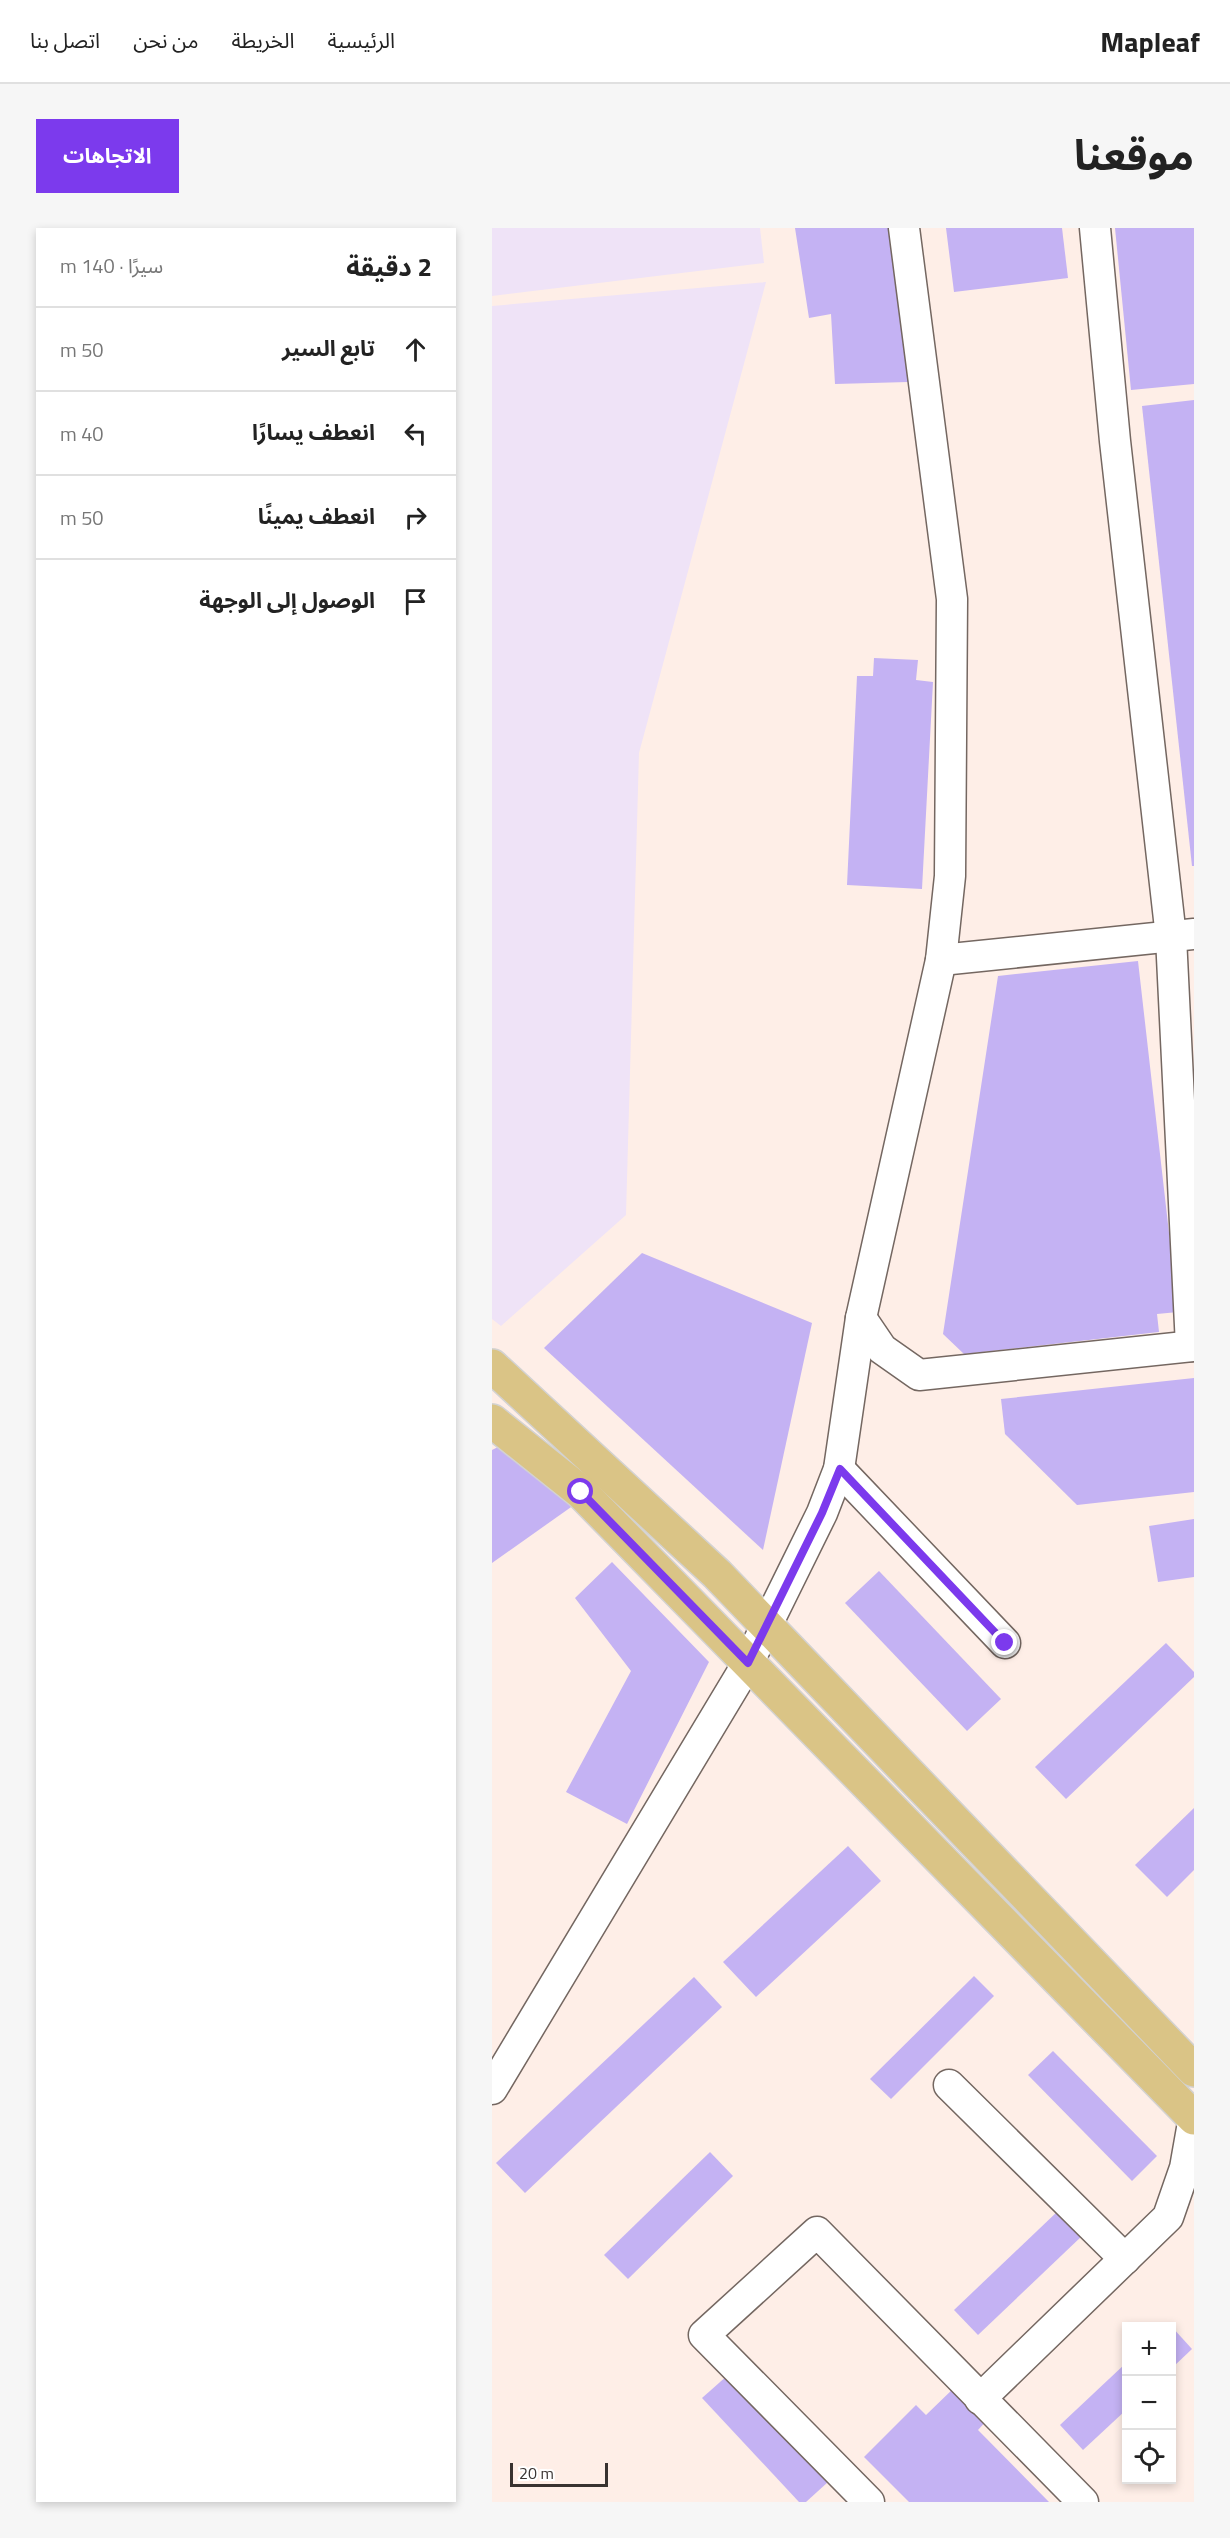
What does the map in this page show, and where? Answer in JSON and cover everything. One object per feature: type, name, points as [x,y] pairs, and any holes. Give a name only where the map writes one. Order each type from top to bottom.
[{"type":"main road","points":[[492,1366],[717,1574],[1194,2070]]},
{"type":"main road","points":[[495,1427],[581,1492],[1194,2118]]},
{"type":"street","points":[[492,2089],[748,1663],[768,1627],[822,1513],[840,1469],[861,1318],[941,960],[950,876],[952,599],[904,228]]},
{"type":"street","points":[[861,1318],[882,1349],[920,1375],[1193,1346],[1182,936],[1115,441],[1095,228]]},
{"type":"street","points":[[941,960],[1182,936]]},
{"type":"street","points":[[495,1427],[534,1405]]},
{"type":"street","points":[[840,1469],[1005,1643]]},
{"type":"street","points":[[949,2085],[1125,2259]]},
{"type":"street","points":[[980,2399],[1125,2259],[1181,2213],[1185,2168],[1194,2118]]},
{"type":"street","points":[[869,2502],[704,2335],[817,2232],[1083,2502]]},
{"type":"shaded area","points":[[492,228],[760,228],[764,263],[492,296]]},
{"type":"shaded area","points":[[766,282],[639,753],[626,1215],[501,1326],[492,1319],[492,306]]},
{"type":"building","points":[[795,228],[893,228],[908,382],[835,384],[831,314],[809,318]]},
{"type":"building","points":[[946,228],[1062,228],[1068,278],[954,292]]},
{"type":"building","points":[[1115,228],[1194,228],[1194,384],[1131,390]]},
{"type":"building","points":[[1194,400],[1194,866],[1192,866],[1142,406]]},
{"type":"building","points":[[874,658],[918,660],[916,680],[933,682],[922,889],[847,885],[857,676],[873,676]]},
{"type":"building","points":[[1138,961],[1178,1312],[1157,1314],[1159,1332],[964,1354],[943,1334],[998,976]]},
{"type":"building","points":[[642,1253],[812,1323],[763,1550],[544,1348]]},
{"type":"building","points":[[1194,1378],[1194,1492],[1077,1505],[1005,1434],[1001,1399]]},
{"type":"building","points":[[498,1447],[574,1505],[492,1563],[492,1450]]},
{"type":"building","points":[[1194,1519],[1194,1577],[1158,1582],[1149,1526]]},
{"type":"building","points":[[612,1562],[709,1662],[627,1824],[566,1792],[631,1671],[575,1598]]},
{"type":"building","points":[[879,1571],[1001,1699],[967,1731],[845,1603]]},
{"type":"building","points":[[1166,1643],[1194,1672],[1194,1677],[1066,1799],[1035,1767]]},
{"type":"building","points":[[1194,1808],[1194,1870],[1167,1897],[1135,1865]]},
{"type":"building","points":[[848,1846],[881,1881],[756,1997],[723,1962]]},
{"type":"building","points":[[974,1976],[994,1996],[891,2099],[870,2079]]},
{"type":"building","points":[[694,1977],[722,2007],[525,2193],[496,2163]]},
{"type":"building","points":[[1053,2051],[1157,2156],[1132,2181],[1028,2075]]},
{"type":"building","points":[[710,2152],[733,2176],[628,2279],[604,2255]]},
{"type":"building","points":[[1059,2210],[1083,2235],[978,2335],[954,2310]]},
{"type":"building","points":[[1176,2331],[1192,2349],[1176,2364]]},
{"type":"building","points":[[1122,2367],[1122,2414],[1083,2450],[1060,2425]]},
{"type":"building","points":[[728,2375],[828,2482],[806,2502],[799,2502],[702,2398]]},
{"type":"building","points":[[956,2386],[988,2419],[978,2430],[1049,2502],[909,2502],[864,2457],[916,2405],[926,2415]]},
{"type":"route","points":[[581,1492],[748,1663],[768,1627],[822,1513],[840,1469],[1005,1643]]}]
